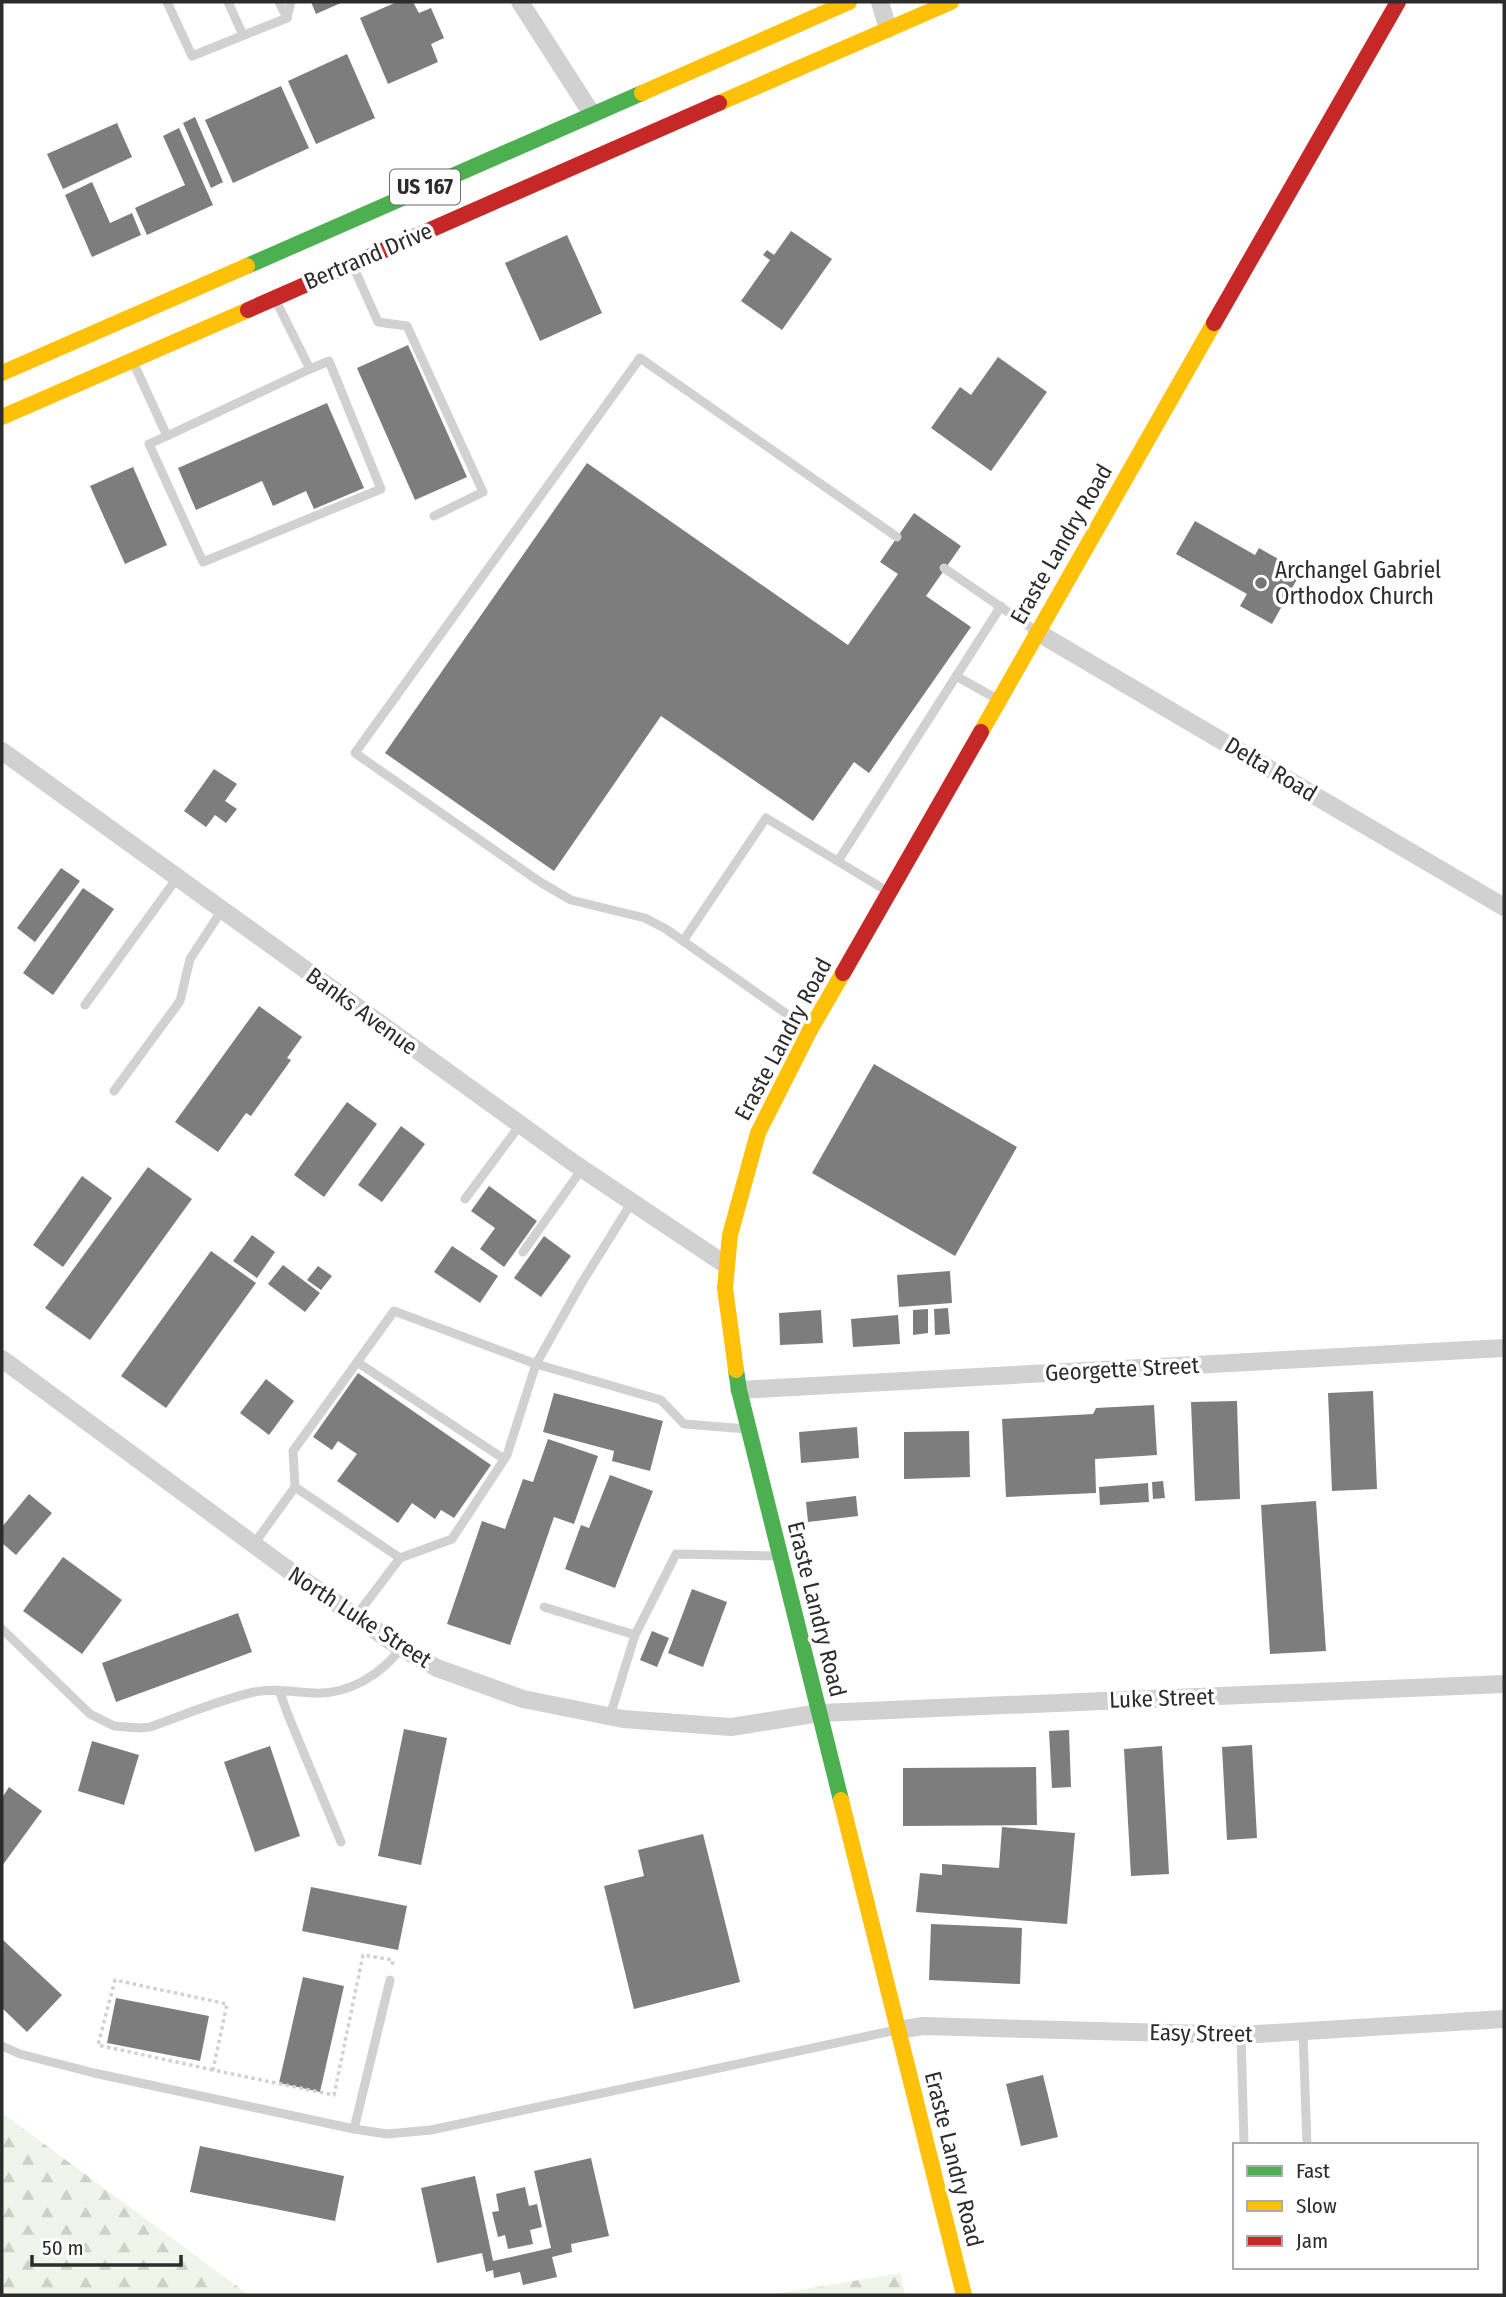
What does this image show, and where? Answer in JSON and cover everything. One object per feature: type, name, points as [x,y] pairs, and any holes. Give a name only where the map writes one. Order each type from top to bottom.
[{"type":"street","points":[[520,2],[592,114]]},
{"type":"street","name":"Bertrand Drive","points":[[2,373],[849,2]]},
{"type":"street","points":[[880,2],[888,29]]},
{"type":"street","name":"Bertrand Drive","points":[[2,417],[951,2]]},
{"type":"street","name":"Eraste Landry Road","points":[[964,2295],[739,1390],[726,1309],[726,1265],[730,1235],[758,1133],[810,1030],[1398,2]]},
{"type":"street","name":"Delta Road","points":[[1037,632],[1504,907]]},
{"type":"street","name":"Banks Avenue","points":[[2,751],[520,1125],[726,1265]]},
{"type":"street","name":"Georgette Street","points":[[739,1390],[1504,1348]]},
{"type":"street","name":"North Luke Street","points":[[2,1359],[254,1544],[401,1648],[437,1668],[523,1699],[610,1716],[731,1727],[820,1713]]},
{"type":"street","name":"Luke Street","points":[[820,1713],[1504,1684]]},
{"type":"street","name":"Easy Street","points":[[898,2030],[923,2026],[1241,2035],[1504,2019]]},
{"type":"lane","points":[[167,2],[192,56],[287,18]]},
{"type":"lane","points":[[228,2],[243,35]]},
{"type":"lane","points":[[279,2],[287,18]]},
{"type":"lane","points":[[287,18],[291,2]]},
{"type":"lane","points":[[352,263],[378,321],[407,326],[483,492],[434,516]]},
{"type":"lane","points":[[274,297],[310,369]]},
{"type":"lane","points":[[810,1030],[683,941],[645,918],[571,900],[540,883],[355,753],[640,358],[897,537]]},
{"type":"lane","points":[[132,360],[167,436]]},
{"type":"lane","points":[[328,361],[381,489],[203,562],[149,444],[167,436],[328,361]]},
{"type":"lane","points":[[944,568],[1037,632]]},
{"type":"lane","points":[[838,861],[1001,606]]},
{"type":"lane","points":[[956,676],[999,700]]},
{"type":"lane","points":[[683,941],[766,818],[889,892]]},
{"type":"lane","points":[[85,1005],[177,878]]},
{"type":"lane","points":[[114,1091],[180,1001],[190,959],[222,910]]},
{"type":"lane","points":[[465,1199],[520,1125]]},
{"type":"lane","points":[[523,1252],[582,1169]]},
{"type":"lane","points":[[356,1616],[400,1558],[452,1539],[504,1459],[537,1364],[581,1284],[632,1202]]},
{"type":"lane","points":[[254,1544],[295,1487],[293,1451],[394,1311],[537,1364],[661,1400],[684,1424],[749,1429]]},
{"type":"lane","points":[[357,1362],[504,1459]]},
{"type":"lane","points":[[295,1487],[400,1558]]},
{"type":"lane","points":[[610,1716],[635,1634],[676,1554],[780,1556]]},
{"type":"lane","points":[[544,1607],[635,1634]]},
{"type":"lane","points":[[2,1629],[90,1714],[114,1726],[140,1728],[250,1693],[279,1690],[315,1693],[347,1688],[375,1675],[401,1648]]},
{"type":"lane","points":[[279,1690],[341,1843]]},
{"type":"lane","points":[[354,2129],[390,1980]]},
{"type":"lane","points":[[2,2046],[20,2054],[94,2073],[387,2134],[431,2130],[898,2030]]},
{"type":"lane","points":[[1303,2032],[1307,2143]]},
{"type":"lane","points":[[1241,2035],[1244,2143]]},
{"type":"path","points":[[213,2070],[227,2004],[116,1980],[99,2045],[213,2070],[334,2095],[363,1955],[393,1961],[390,1980]]},
{"type":"green space","points":[[2,2113],[249,2295],[2,2295]]},
{"type":"green space","points":[[901,2273],[905,2295],[769,2295]]},
{"type":"building","points":[[311,2],[343,2],[316,14]]},
{"type":"building","points":[[397,2],[413,2],[419,13],[431,8],[444,38],[431,44],[438,62],[388,84],[360,18]]},
{"type":"building","points":[[347,54],[375,118],[316,144],[288,81]]},
{"type":"building","points":[[281,86],[309,148],[233,183],[205,120]]},
{"type":"building","points":[[195,117],[223,182],[211,188],[183,123]]},
{"type":"building","points":[[117,123],[132,157],[63,189],[47,154]]},
{"type":"building","points":[[179,128],[213,205],[147,235],[135,208],[185,185],[163,136]]},
{"type":"building","points":[[92,182],[110,223],[132,213],[141,235],[92,257],[65,195]]},
{"type":"building","points":[[791,231],[832,259],[782,330],[741,301],[770,260],[763,255],[767,250],[774,255]]},
{"type":"building","points":[[567,235],[602,313],[540,341],[505,263]]},
{"type":"building","points":[[408,345],[467,477],[415,500],[357,368]]},
{"type":"building","points":[[998,357],[1047,392],[991,471],[931,428],[960,387],[971,395]]},
{"type":"building","points":[[327,403],[364,488],[314,509],[306,491],[273,506],[262,481],[196,510],[178,468]]},
{"type":"building","points":[[587,463],[848,645],[898,574],[880,562],[914,513],[961,546],[926,596],[971,627],[869,773],[854,762],[813,821],[661,716],[554,871],[385,753]]},
{"type":"building","points":[[133,467],[167,545],[125,564],[90,486]]},
{"type":"building","name":"Archangel Gabriel Orthodox Church","points":[[1195,521],[1255,555],[1259,548],[1301,572],[1272,624],[1240,606],[1247,594],[1176,554]]},
{"type":"building","points":[[214,769],[237,784],[225,801],[237,809],[226,823],[215,815],[206,827],[184,811]]},
{"type":"building","points":[[61,868],[80,881],[35,942],[17,928]]},
{"type":"building","points":[[83,888],[114,909],[53,995],[23,973]]},
{"type":"building","points":[[259,1006],[302,1037],[287,1058],[291,1060],[251,1116],[246,1113],[218,1152],[175,1122]]},
{"type":"building","points":[[874,1064],[1017,1147],[955,1256],[812,1173]]},
{"type":"building","points":[[347,1102],[377,1124],[324,1197],[294,1175]]},
{"type":"building","points":[[401,1126],[425,1144],[382,1202],[358,1185]]},
{"type":"building","points":[[148,1167],[192,1199],[90,1340],[45,1308]]},
{"type":"building","points":[[82,1176],[112,1198],[63,1267],[33,1245]]},
{"type":"building","points":[[489,1186],[537,1221],[504,1267],[480,1249],[495,1228],[471,1211]]},
{"type":"building","points":[[252,1235],[275,1252],[257,1278],[233,1261]]},
{"type":"building","points":[[544,1236],[571,1256],[541,1297],[514,1278]]},
{"type":"building","points":[[452,1246],[498,1276],[480,1303],[434,1272]]},
{"type":"building","points":[[211,1251],[256,1283],[166,1408],[121,1376]]},
{"type":"building","points":[[283,1265],[320,1293],[305,1312],[268,1284]]},
{"type":"building","points":[[318,1266],[332,1276],[321,1290],[307,1280]]},
{"type":"building","points":[[950,1271],[952,1303],[899,1307],[897,1275]]},
{"type":"building","points":[[948,1308],[950,1334],[935,1335],[934,1309]]},
{"type":"building","points":[[928,1309],[928,1333],[913,1335],[913,1310]]},
{"type":"building","points":[[821,1310],[823,1343],[780,1345],[779,1313]]},
{"type":"building","points":[[898,1315],[900,1344],[853,1347],[851,1319]]},
{"type":"building","points":[[358,1373],[491,1465],[454,1518],[441,1510],[435,1519],[412,1503],[398,1523],[337,1481],[357,1454],[338,1441],[332,1450],[313,1437]]},
{"type":"building","points":[[266,1379],[294,1401],[269,1435],[240,1413]]},
{"type":"building","points":[[1373,1391],[1377,1489],[1332,1491],[1328,1393]]},
{"type":"building","points":[[554,1393],[663,1421],[650,1471],[612,1461],[614,1451],[543,1432]]},
{"type":"building","points":[[1237,1401],[1240,1499],[1195,1501],[1191,1402]]},
{"type":"building","points":[[1154,1405],[1157,1455],[1095,1459],[1096,1493],[1006,1497],[1002,1419],[1093,1414],[1096,1408]]},
{"type":"building","points":[[857,1427],[859,1458],[801,1463],[799,1432]]},
{"type":"building","points":[[969,1431],[970,1477],[904,1479],[904,1432]]},
{"type":"building","points":[[548,1439],[598,1456],[574,1524],[554,1517],[510,1645],[447,1624],[482,1521],[505,1529],[523,1479],[533,1482]]},
{"type":"building","points":[[610,1475],[653,1491],[615,1588],[565,1569],[581,1525],[589,1528]]},
{"type":"building","points":[[1163,1481],[1165,1498],[1153,1499],[1152,1482]]},
{"type":"building","points":[[1148,1483],[1149,1502],[1100,1505],[1099,1487]]},
{"type":"building","points":[[29,1494],[52,1513],[16,1555],[2,1543],[2,1527]]},
{"type":"building","points":[[856,1496],[858,1516],[808,1522],[806,1502]]},
{"type":"building","points":[[1316,1501],[1326,1651],[1270,1654],[1261,1505]]},
{"type":"building","points":[[63,1557],[122,1600],[82,1654],[23,1611]]},
{"type":"building","points":[[692,1589],[727,1602],[703,1667],[668,1653]]},
{"type":"building","points":[[238,1613],[252,1652],[116,1702],[102,1663]]},
{"type":"building","points":[[652,1631],[669,1638],[657,1667],[640,1660]]},
{"type":"building","points":[[404,1729],[447,1738],[421,1865],[378,1856]]},
{"type":"building","points":[[1069,1730],[1071,1787],[1052,1788],[1049,1731]]},
{"type":"building","points":[[92,1741],[139,1755],[124,1805],[78,1791]]},
{"type":"building","points":[[1252,1745],[1257,1838],[1227,1840],[1222,1747]]},
{"type":"building","points":[[270,1746],[300,1836],[255,1852],[224,1762]]},
{"type":"building","points":[[1162,1746],[1169,1874],[1131,1876],[1124,1749]]},
{"type":"building","points":[[1036,1767],[1037,1825],[903,1826],[903,1768]]},
{"type":"building","points":[[9,1787],[42,1811],[2,1866],[2,1798]]},
{"type":"building","points":[[1002,1827],[1075,1833],[1067,1924],[916,1912],[920,1873],[942,1875],[942,1864],[999,1868]]},
{"type":"building","points":[[703,1834],[740,1982],[634,2009],[604,1886],[644,1876],[638,1850]]},
{"type":"building","points":[[311,1887],[407,1906],[398,1950],[302,1931]]},
{"type":"building","points":[[931,1924],[1022,1928],[1020,1984],[929,1980]]},
{"type":"building","points":[[2,1939],[62,1995],[27,2032],[2,2008]]},
{"type":"building","points":[[303,1977],[344,1986],[320,2092],[279,2083]]},
{"type":"building","points":[[116,1998],[209,2016],[200,2061],[107,2043]]},
{"type":"building","points":[[1043,2075],[1058,2137],[1021,2146],[1006,2084]]},
{"type":"building","points":[[200,2146],[344,2176],[335,2221],[190,2192]]},
{"type":"building","points":[[591,2158],[609,2236],[571,2244],[572,2252],[552,2257],[557,2277],[523,2285],[520,2272],[494,2278],[493,2270],[486,2272],[482,2253],[437,2263],[421,2188],[475,2176],[493,2261],[551,2248],[534,2171]]},
{"type":"building","points":[[525,2187],[529,2206],[537,2204],[542,2227],[530,2230],[533,2244],[508,2249],[505,2235],[498,2237],[492,2212],[499,2211],[496,2194]]},
{"type":"traffic: fast","points":[[247,266],[642,93]]},
{"type":"traffic: fast","points":[[736,1370],[841,1800]]},
{"type":"traffic: slow","points":[[642,93],[849,2]]},
{"type":"traffic: slow","points":[[719,103],[951,2]]},
{"type":"traffic: slow","points":[[2,373],[247,266]]},
{"type":"traffic: slow","points":[[2,417],[248,310]]},
{"type":"traffic: slow","points":[[981,732],[1214,323]]},
{"type":"traffic: slow","points":[[736,1370],[725,1288],[730,1235],[758,1133],[810,1030],[843,973]]},
{"type":"traffic: slow","points":[[841,1800],[964,2295]]},
{"type":"traffic: jam","points":[[1214,323],[1398,2]]},
{"type":"traffic: jam","points":[[248,310],[719,103]]},
{"type":"traffic: jam","points":[[843,973],[981,732]]},
{"type":"place","name":"Archangel Gabriel Orthodox Church","points":[[1261,583]]}]
